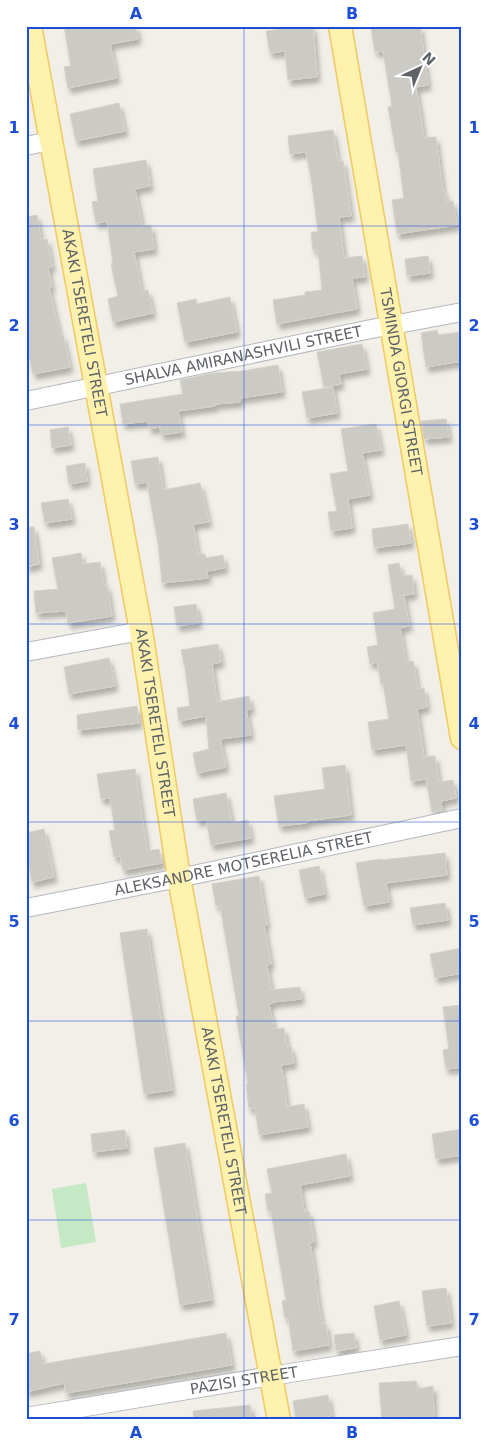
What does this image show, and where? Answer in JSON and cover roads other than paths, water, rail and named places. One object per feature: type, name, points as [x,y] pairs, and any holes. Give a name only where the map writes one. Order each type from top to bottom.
[{"type":"main road","name":"AKAKI TSERETELI STREET","points":[[30,26],[141,631],[179,878],[279,1420]]},
{"type":"main road","name":"TSMINDA GIORGI STREET","points":[[340,26],[462,738]]},
{"type":"street","points":[[26,146],[50,141]]},
{"type":"street","name":"SHALVA AMIRANASHVILI STREET","points":[[26,402],[391,325],[462,312]]},
{"type":"street","points":[[26,652],[141,631]]},
{"type":"street","name":"ALEKSANDRE MOTSERELIA STREET","points":[[26,908],[179,878],[462,818]]},
{"type":"street","name":"PAZISI STREET","points":[[26,1417],[462,1346]]}]
